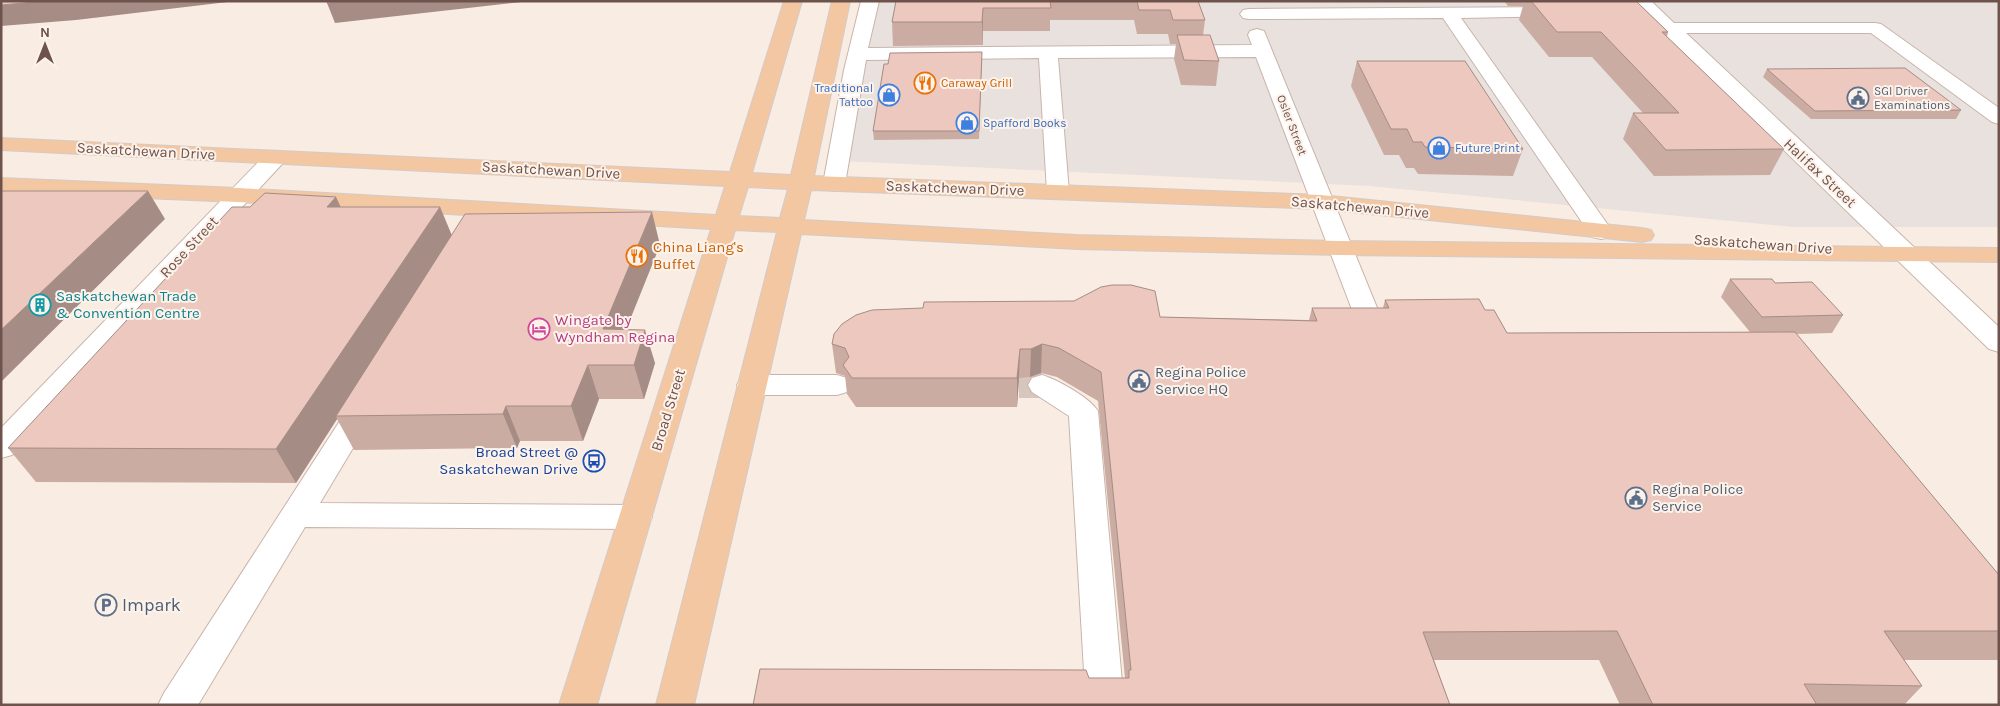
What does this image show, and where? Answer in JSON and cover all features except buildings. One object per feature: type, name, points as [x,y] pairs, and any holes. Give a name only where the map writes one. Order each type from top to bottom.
[{"type":"main road","name":"Broad Street","points":[[578,705],[793,1]]},
{"type":"main road","points":[[675,705],[801,182],[841,1]]},
{"type":"main road","name":"Saskatchewan Drive","points":[[1,144],[834,184],[1321,202],[1601,232],[1907,255]]},
{"type":"main road","name":"Saskatchewan Drive","points":[[1,185],[238,195],[485,210],[790,224],[1077,242],[1340,248],[1999,255]]},
{"type":"street","points":[[834,184],[858,54],[870,1]]},
{"type":"street","points":[[1247,8],[1448,13],[1574,12]]},
{"type":"street","name":"Osler Street","points":[[1247,8],[1321,202],[1367,315]]},
{"type":"street","name":"Halifax Street","points":[[1642,8],[1668,28],[1999,343]]},
{"type":"street","points":[[1448,13],[1601,232]]},
{"type":"street","points":[[1668,28],[1875,28],[1999,118]]},
{"type":"street","points":[[858,54],[1263,51]]},
{"type":"street","points":[[1048,52],[1058,192]]},
{"type":"street","name":"Rose Street","points":[[1,447],[238,195],[276,158]]},
{"type":"street","points":[[469,235],[485,210]]},
{"type":"street","points":[[177,705],[380,380]]},
{"type":"street","points":[[751,384],[837,384]]},
{"type":"street","points":[[1042,386],[1083,411],[1104,705]]},
{"type":"street","points":[[296,515],[636,516]]},
{"type":"shaded area","points":[[872,1],[1999,1],[1999,227],[1793,227],[1370,186],[842,161]]},
{"type":"tunnel","points":[[981,385],[1042,385]]},
{"type":"place","name":"Caraway Grill","points":[[925,83]]},
{"type":"place","name":"Traditional Tattoo","points":[[889,95]]},
{"type":"place","name":"SGI Driver Examinations","points":[[1858,98]]},
{"type":"place","name":"Spafford Books","points":[[967,123]]},
{"type":"place","name":"Future Print","points":[[1439,148]]},
{"type":"place","name":"China Liang's Buffet","points":[[637,256]]},
{"type":"place","name":"Saskatchewan Trade & Convention Centre","points":[[40,305]]},
{"type":"place","name":"Wingate by Wyndham Regina","points":[[539,329]]},
{"type":"place","name":"Regina Police Service HQ","points":[[1139,381]]},
{"type":"place","name":"Broad Street @ Saskatchewan Drive","points":[[594,461]]},
{"type":"place","name":"Regina Police Service","points":[[1636,498]]},
{"type":"place","name":"Impark","points":[[106,605]]}]
